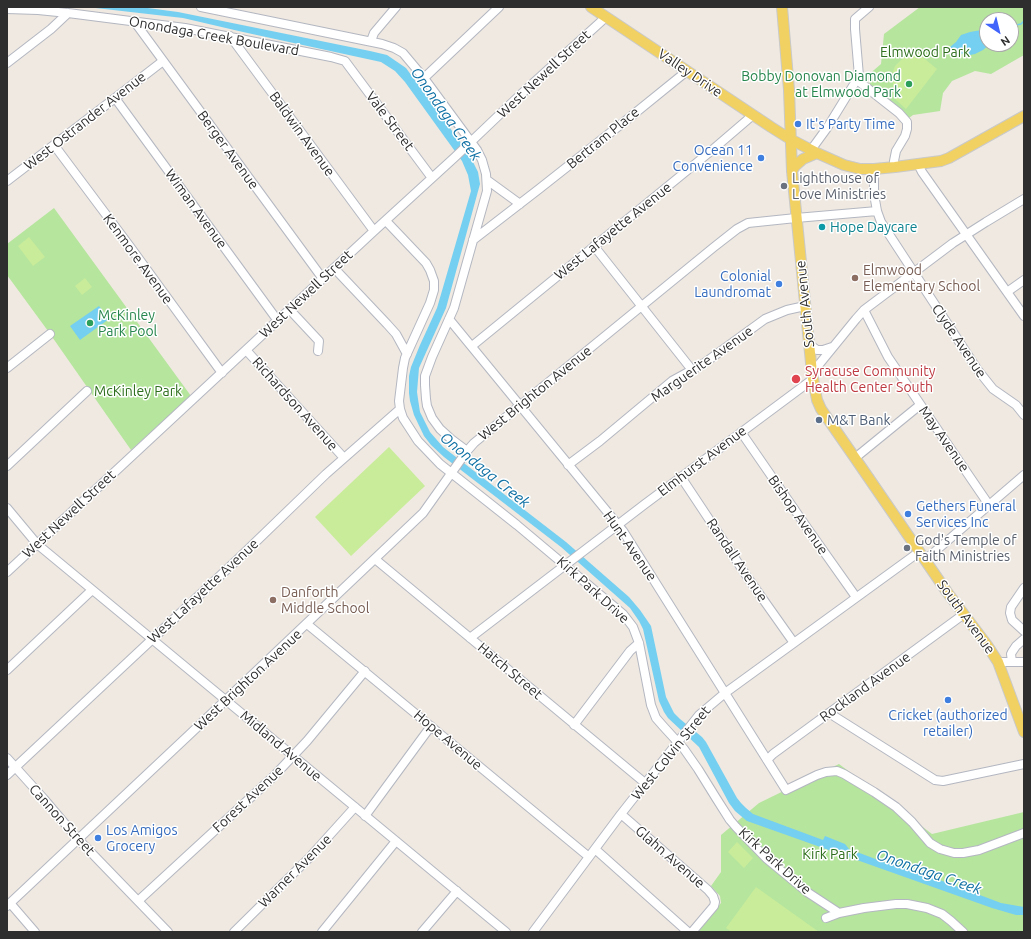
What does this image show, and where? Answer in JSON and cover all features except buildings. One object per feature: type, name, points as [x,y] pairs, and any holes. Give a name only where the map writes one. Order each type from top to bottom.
[{"type":"main road","name":"Valley Drive","points":[[591,7],[753,115],[790,138],[844,165],[874,170],[941,161],[1024,116]]},
{"type":"main road","name":"South Avenue","points":[[782,7],[796,218],[809,344],[817,400],[821,409],[922,556],[987,644],[998,662],[1024,732]]},
{"type":"main road","points":[[792,171],[795,166],[814,151]]},
{"type":"street","name":"Onondaga Creek Boulevard","points":[[201,7],[370,41],[394,48],[403,53],[424,78],[469,144],[482,160],[487,180],[487,191],[454,308],[428,367],[425,385],[427,406],[432,418],[440,429],[465,454]]},
{"type":"street","points":[[370,41],[374,33],[396,7]]},
{"type":"street","points":[[424,78],[499,7]]},
{"type":"street","points":[[814,151],[857,80],[859,72],[855,19],[869,7]]},
{"type":"street","name":"Onondaga Creek Boulevard","points":[[7,9],[68,13],[186,28],[331,57],[348,64]]},
{"type":"street","points":[[7,63],[51,29],[68,13]]},
{"type":"street","name":"West Newell Street","points":[[7,572],[606,17]]},
{"type":"street","name":"Berger Avenue","points":[[134,21],[323,279]]},
{"type":"street","name":"Baldwin Avenue","points":[[230,36],[374,231]]},
{"type":"street","name":"West Ostrander Avenue","points":[[7,181],[163,61]]},
{"type":"street","name":"Vale Street","points":[[348,64],[432,178]]},
{"type":"street","name":"Bertram Place","points":[[473,240],[687,71]]},
{"type":"street","points":[[857,80],[907,122],[905,136],[896,151],[894,161],[895,167]]},
{"type":"street","name":"Wiman Avenue","points":[[115,98],[278,321]]},
{"type":"street","name":"West Lafayette Avenue","points":[[472,346],[753,115]]},
{"type":"street","name":"Kenmore Avenue","points":[[54,145],[222,373]]},
{"type":"street","points":[[918,164],[922,172],[1024,316]]},
{"type":"street","name":"Clyde Avenue","points":[[874,170],[874,194],[877,211],[881,222],[985,379],[993,389],[1016,405],[1024,415]]},
{"type":"street","points":[[487,180],[520,204]]},
{"type":"street","name":"Elmhurst Avenue","points":[[568,563],[813,376],[833,346],[864,310],[953,243],[1024,199]]},
{"type":"street","name":"West Brighton Avenue","points":[[8,904],[307,624],[423,513],[474,443],[714,247],[748,223],[877,211]]},
{"type":"street","name":"Kirk Park Drive","points":[[386,221],[426,264],[434,281],[434,290],[430,303],[407,354],[402,374],[399,401],[403,418],[418,441],[440,464],[453,471],[494,506],[568,563],[623,614],[633,627],[639,643],[651,705],[654,713],[663,726],[678,742],[698,769],[736,827],[767,859],[791,880],[839,913]]},
{"type":"street","points":[[594,246],[692,370]]},
{"type":"street","points":[[334,268],[396,334],[407,354]]},
{"type":"street","points":[[1007,292],[1024,280]]},
{"type":"street","name":"Marguerite Avenue","points":[[568,465],[600,441],[672,381],[703,364],[765,319],[787,310],[805,306]]},
{"type":"street","points":[[290,310],[318,341],[318,351]]},
{"type":"street","name":"May Avenue","points":[[864,310],[888,357],[989,505]]},
{"type":"street","name":"Hunt Avenue","points":[[449,319],[618,525],[786,790],[817,775],[837,771],[874,792],[896,807],[912,822],[930,843],[940,849],[954,853],[979,850],[1024,832]]},
{"type":"street","points":[[7,368],[50,334]]},
{"type":"street","points":[[809,344],[817,350],[823,350],[833,346]]},
{"type":"street","name":"Richardson Avenue","points":[[246,350],[344,458]]},
{"type":"street","points":[[7,466],[87,391]]},
{"type":"street","points":[[855,458],[920,405]]},
{"type":"street","name":"West Lafayette Avenue","points":[[7,776],[344,458],[400,409]]},
{"type":"street","name":"Bishop Avenue","points":[[741,432],[856,597]]},
{"type":"street","name":"West Colvin Street","points":[[533,932],[621,814],[699,715],[725,693],[856,597],[922,556],[989,505],[1024,475]]},
{"type":"street","name":"Randall Avenue","points":[[681,478],[748,578],[794,643]]},
{"type":"street","name":"Midland Avenue","points":[[7,508],[37,544],[506,932]]},
{"type":"street","name":"Hatch Street","points":[[375,559],[645,783]]},
{"type":"street","points":[[470,638],[568,563]]},
{"type":"street","points":[[1024,588],[1010,613],[1012,620],[1024,631]]},
{"type":"street","points":[[7,670],[92,590]]},
{"type":"street","name":"Rockland Avenue","points":[[767,760],[773,754],[964,614]]},
{"type":"street","name":"Hope Avenue","points":[[307,624],[589,857]]},
{"type":"street","points":[[1012,662],[1012,652],[1024,639]]},
{"type":"street","points":[[574,725],[630,651],[639,643]]},
{"type":"street","points":[[998,662],[1024,662]]},
{"type":"street","name":"Forest Avenue","points":[[138,901],[274,776],[307,741],[365,671]]},
{"type":"street","points":[[829,713],[935,780],[943,781],[1024,764]]},
{"type":"street","points":[[366,816],[431,726]]},
{"type":"street","name":"Cannon Street","points":[[7,758],[78,839],[168,932]]},
{"type":"street","name":"Warner Avenue","points":[[234,932],[310,858],[355,807]]},
{"type":"street","name":"Glahn Avenue","points":[[621,814],[713,896],[715,902],[714,906],[692,932]]},
{"type":"street","points":[[322,932],[396,841]]},
{"type":"street","points":[[595,849],[688,932]]},
{"type":"street","points":[[422,932],[457,891]]},
{"type":"street","points":[[8,904],[35,932]]},
{"type":"street","points":[[826,918],[839,913],[896,904],[907,904],[927,908],[942,914],[963,932]]},
{"type":"green space","name":"Elmwood Park","points":[[920,7],[1024,7],[1024,55],[991,74],[975,71],[952,81],[943,93],[940,111],[913,115],[909,118],[904,112],[871,88],[867,76],[881,64],[884,34]]},
{"type":"green space","name":"Bobby Donovan Diamond at Elmwood Park","points":[[914,50],[937,69],[906,109],[893,96],[893,72],[895,66],[906,55]]},
{"type":"green space","name":"McKinley Park","points":[[54,208],[191,396],[131,450],[7,275],[7,244]]},
{"type":"green space","points":[[29,237],[45,257],[33,266],[18,246]]},
{"type":"green space","points":[[85,278],[92,287],[82,295],[75,286]]},
{"type":"green space","points":[[389,447],[425,486],[351,556],[315,517]]},
{"type":"green space","name":"Kirk Park","points":[[839,764],[932,834],[1024,812],[1024,932],[701,932],[699,930],[721,903],[720,896],[711,886],[721,872],[721,835],[759,803]]},
{"type":"green space","points":[[737,842],[753,858],[744,868],[728,852]]},
{"type":"green space","points":[[756,887],[819,932],[732,932],[726,928]]},
{"type":"water","points":[[87,7],[140,7],[178,12],[387,55],[406,68],[469,154],[478,172],[480,184],[446,308],[419,368],[417,392],[420,412],[430,432],[443,447],[566,542],[629,597],[640,610],[651,626],[666,697],[674,713],[706,742],[737,798],[753,814],[823,840],[825,836],[845,844],[849,849],[1001,903],[1024,907],[1024,915],[1016,915],[992,908],[747,821],[735,811],[729,803],[699,747],[668,718],[664,712],[659,701],[643,629],[630,608],[561,547],[444,457],[424,436],[414,415],[410,401],[409,376],[420,345],[437,308],[471,191],[468,175],[462,161],[405,82],[395,71],[381,62],[183,18]]},
{"type":"water","points":[[979,30],[979,52],[970,55],[964,53],[955,57],[950,47],[961,35]]},
{"type":"water","name":"McKinley Park Pool","points":[[99,306],[109,319],[80,340],[70,326]]},
{"type":"waterway","points":[[1019,24],[1024,21]]},
{"type":"place","name":"Bobby Donovan Diamond at Elmwood Park","points":[[909,84]]},
{"type":"place","name":"It's Party Time","points":[[798,124]]},
{"type":"place","name":"Ocean 11 Convenience","points":[[761,158]]},
{"type":"place","name":"Lighthouse of Love Ministries","points":[[784,186]]},
{"type":"place","name":"Hope Daycare","points":[[822,227]]},
{"type":"place","name":"Elmwood Elementary School","points":[[855,278]]},
{"type":"place","name":"Colonial Laundromat","points":[[779,284]]},
{"type":"place","name":"McKinley Park Pool","points":[[90,323]]},
{"type":"place","name":"Syracuse Community Health Center South","points":[[796,379]]},
{"type":"place","name":"M&T Bank","points":[[819,420]]},
{"type":"place","name":"Gethers Funeral Services Inc","points":[[908,514]]},
{"type":"place","name":"God's Temple of Faith Ministries","points":[[907,548]]},
{"type":"place","name":"Danforth Middle School","points":[[273,600]]},
{"type":"place","name":"Cricket (authorized retailer)","points":[[948,700]]},
{"type":"place","name":"Los Amigos Grocery","points":[[98,838]]},
{"type":"water label","name":"Onondaga Creek","points":[[446,114]]},
{"type":"water label","name":"Onondaga Creek","points":[[485,470]]},
{"type":"water label","name":"Onondaga Creek","points":[[929,872]]}]
